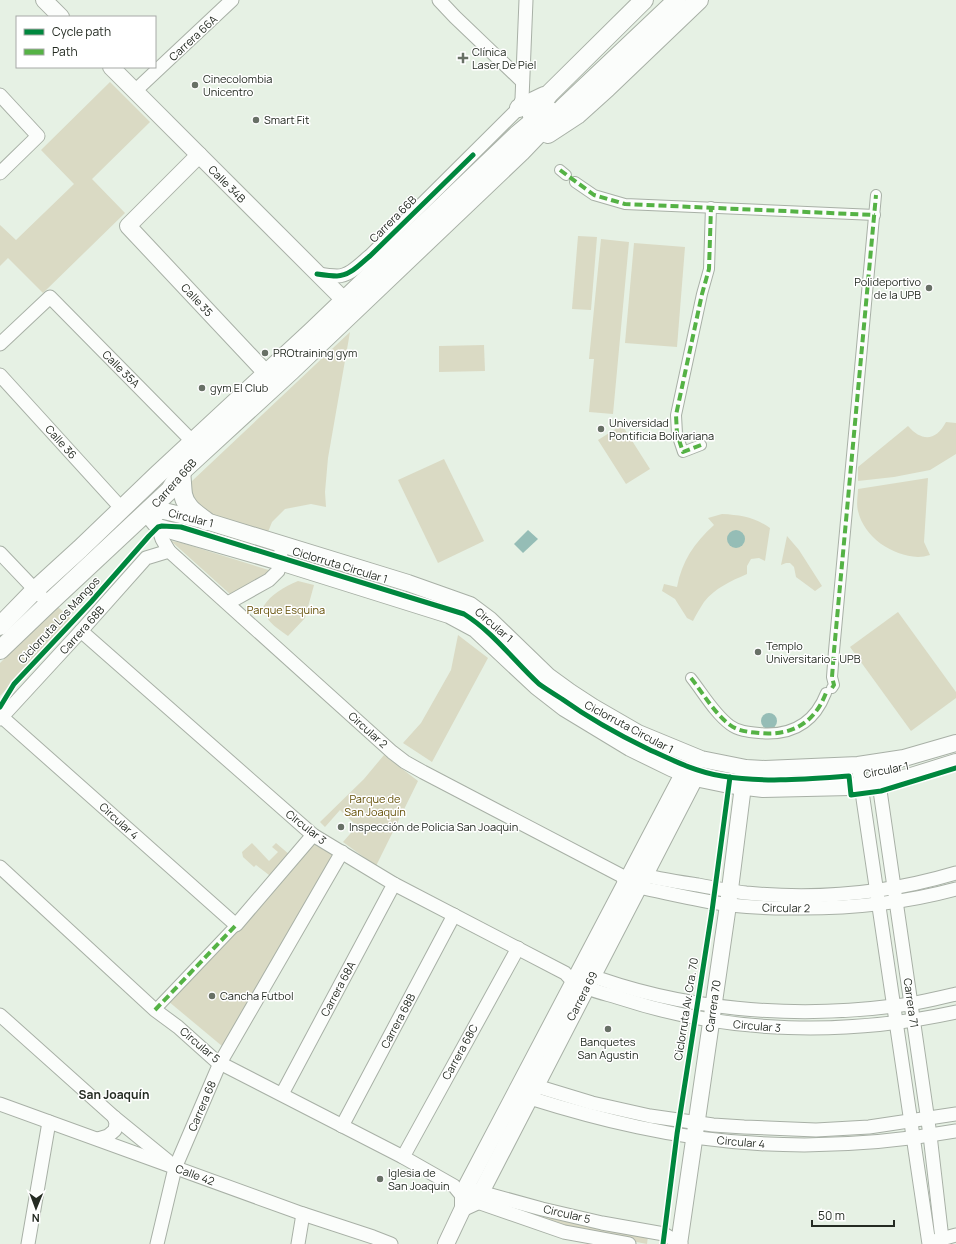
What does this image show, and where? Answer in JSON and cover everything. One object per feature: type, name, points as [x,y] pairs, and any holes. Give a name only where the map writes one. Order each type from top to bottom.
[{"type":"main road","points":[[519,144],[550,93],[644,0]]},
{"type":"main road","name":"Carrera 66B","points":[[0,626],[35,590],[365,280],[519,144],[565,106],[662,0]]},
{"type":"main road","name":"Carrera 66B","points":[[602,65],[677,0]]},
{"type":"main road","points":[[519,144],[577,115],[699,0]]},
{"type":"main road","points":[[519,108],[550,93]]},
{"type":"main road","name":"Carrera 66B","points":[[0,650],[133,524],[154,520],[181,472],[291,371],[519,144]]},
{"type":"main road","points":[[365,280],[370,256]]},
{"type":"main road","points":[[181,472],[185,502],[206,521]]},
{"type":"main road","points":[[122,509],[154,520],[151,496],[154,478]]},
{"type":"street","points":[[44,0],[60,16]]},
{"type":"street","name":"Carrera 66A","points":[[135,91],[232,0]]},
{"type":"street","points":[[439,0],[522,81]]},
{"type":"street","points":[[519,108],[522,99],[526,0]]},
{"type":"street","name":"Calle 34B","points":[[112,68],[344,300]]},
{"type":"street","points":[[0,95],[38,136],[0,173]]},
{"type":"street","name":"Carrera 66B","points":[[317,274],[338,276],[345,275],[356,268],[370,256],[519,108]]},
{"type":"street","name":"Calle 35","points":[[199,155],[128,226],[266,373]]},
{"type":"street","points":[[575,182],[594,195],[625,204],[875,215]]},
{"type":"street","points":[[691,678],[719,715],[730,726],[742,731],[769,734],[788,732],[812,717],[828,693],[832,677],[876,195]]},
{"type":"street","points":[[701,445],[683,452],[677,434],[676,415],[702,294],[709,269],[711,207]]},
{"type":"street","name":"Calle 35A","points":[[0,344],[50,297],[193,442]]},
{"type":"street","name":"Calle 36","points":[[0,375],[122,509]]},
{"type":"street","name":"Circular 1","points":[[956,743],[910,756],[858,765],[780,769],[746,768],[701,760],[638,733],[593,707],[548,676],[490,620],[470,605],[408,583],[206,521],[164,511],[154,520],[280,562],[449,615],[464,622],[475,629],[537,687],[564,708],[630,748],[689,776],[743,787],[787,789],[833,788],[879,783],[915,775],[956,762]]},
{"type":"street","name":"Circular 2","points":[[154,520],[169,551],[392,752],[405,762],[632,879],[729,898],[805,908],[879,905],[931,896],[956,889]]},
{"type":"street","points":[[228,603],[270,580],[278,571],[282,544]]},
{"type":"street","name":"Carrera 68B","points":[[1,718],[146,558],[169,551]]},
{"type":"street","points":[[0,553],[48,604]]},
{"type":"street","name":"Circular 3","points":[[81,631],[313,835],[394,884],[579,978],[657,994],[750,1026],[826,1029],[896,1023],[956,1012]]},
{"type":"street","name":"Circular 4","points":[[1,718],[236,925]]},
{"type":"street","name":"Carrera 71","points":[[876,763],[930,1135],[932,1243]]},
{"type":"street","name":"Carrera 71","points":[[858,765],[910,1121],[932,1243]]},
{"type":"street","name":"Carrera 70","points":[[680,1244],[746,768]]},
{"type":"street","name":"Carrera 69","points":[[446,1244],[467,1195],[579,978],[689,776]]},
{"type":"street","points":[[155,1010],[236,925],[313,835]]},
{"type":"street","name":"Carrera 68","points":[[157,1244],[175,1168],[220,1063],[342,852]]},
{"type":"street","name":"Circular 5","points":[[0,867],[155,1010],[178,1027],[220,1063],[403,1157],[467,1195],[564,1232],[629,1244]]},
{"type":"street","name":"Circular 2","points":[[729,898],[774,894],[809,896],[876,890],[894,888],[956,873]]},
{"type":"street","name":"Carrera 68A","points":[[282,1094],[394,884]]},
{"type":"street","name":"Carrera 68B","points":[[342,1126],[454,915]]},
{"type":"street","name":"Carrera 68C","points":[[403,1157],[518,948]]},
{"type":"street","name":"Carrera 69","points":[[467,1195],[533,1092],[579,978]]},
{"type":"street","name":"Circular 3","points":[[712,1013],[751,1009],[825,1012],[911,1004],[956,994]]},
{"type":"street","points":[[825,1012],[826,1029]]},
{"type":"street","points":[[0,1015],[114,1117],[175,1168]]},
{"type":"street","name":"Circular 4","points":[[533,1092],[564,1095],[695,1130],[759,1144],[816,1145],[865,1143],[913,1138],[956,1131]]},
{"type":"street","name":"Calle 42","points":[[0,1104],[303,1214],[391,1244]]},
{"type":"street","name":"Circular 4","points":[[695,1130],[744,1127],[816,1130],[869,1128],[956,1114]]},
{"type":"street","points":[[98,1140],[108,1136],[115,1130],[116,1123],[114,1117]]},
{"type":"street","points":[[28,1244],[49,1122]]},
{"type":"street","points":[[816,1130],[816,1145]]},
{"type":"street","name":"Circular 5","points":[[467,1195],[542,1208],[595,1221],[664,1234],[680,1244]]},
{"type":"street","points":[[298,1244],[303,1214]]},
{"type":"street","points":[[932,1243],[956,1235]]},
{"type":"green space","points":[[110,82],[150,122],[92,179],[125,213],[43,293],[8,258],[0,266],[0,225],[16,240],[74,184],[41,150]]},
{"type":"green space","points":[[578,236],[597,237],[591,310],[572,309]]},
{"type":"green space","points":[[601,239],[629,242],[613,414],[589,412],[594,359],[589,359]]},
{"type":"green space","points":[[634,243],[685,247],[677,347],[625,343]]},
{"type":"green space","points":[[350,332],[328,458],[325,492],[326,507],[311,504],[285,509],[272,522],[268,532],[215,517],[195,504],[188,487],[192,481]]},
{"type":"green space","points":[[484,345],[485,371],[439,372],[439,346]]},
{"type":"green space","points":[[946,422],[956,423],[956,454],[930,470],[894,477],[858,481],[858,467],[908,426],[918,435],[928,437],[938,433]]},
{"type":"green space","points":[[622,425],[650,469],[626,484],[598,440]]},
{"type":"green space","points":[[444,459],[484,541],[438,563],[398,480]]},
{"type":"green space","points":[[928,478],[924,542],[930,555],[920,557],[908,556],[889,549],[873,537],[861,520],[857,508],[858,489]]},
{"type":"green space","points":[[722,514],[747,517],[770,528],[765,561],[759,558],[751,559],[747,566],[747,574],[729,582],[708,597],[693,621],[687,618],[675,599],[662,591],[664,584],[677,587],[682,569],[690,553],[700,539],[714,525],[708,518]]},
{"type":"green space","points":[[787,536],[799,550],[822,586],[815,591],[796,577],[794,567],[790,563],[781,565]]},
{"type":"green space","points":[[171,541],[182,543],[272,571],[231,595]]},
{"type":"green space","name":"Parque Esquina","points":[[298,581],[314,585],[305,618],[288,636],[269,620],[263,607],[266,602],[278,591]]},
{"type":"green space","points":[[57,606],[71,619],[0,696],[0,663]]},
{"type":"green space","points":[[898,612],[956,692],[956,698],[911,731],[850,647]]},
{"type":"green space","points":[[458,635],[488,658],[432,762],[403,743],[421,723],[451,670]]},
{"type":"green space","name":"Parque de San Joaquín","points":[[384,755],[418,781],[376,866],[343,842],[357,826],[340,810],[325,827],[320,822],[364,779]]},
{"type":"green space","points":[[313,842],[336,856],[222,1046],[168,1001]]},
{"type":"green space","points":[[252,843],[269,861],[278,852],[272,847],[276,843],[290,855],[269,875],[256,865],[254,867],[243,857],[242,852]]},
{"type":"green space","points":[[497,1199],[648,1236],[647,1244],[568,1229],[496,1206]]},
{"type":"water","points":[[528,530],[538,539],[523,553],[514,544]]},
{"type":"water","points":[[736,530],[742,533],[745,539],[742,545],[736,548],[730,545],[727,539],[730,533]]},
{"type":"water","points":[[769,713],[776,718],[777,721],[772,728],[769,729],[762,724],[761,721],[766,714]]},
{"type":"marked path","points":[[560,170],[594,195],[625,204],[875,215]]},
{"type":"marked path","points":[[832,688],[834,685],[832,677],[834,651],[876,195]]},
{"type":"marked path","points":[[701,445],[683,452],[677,434],[676,415],[702,294],[709,269],[711,207]]},
{"type":"marked path","points":[[691,678],[724,720],[736,729],[755,733],[781,732],[800,726],[815,713],[826,693]]},
{"type":"marked path","points":[[155,1010],[236,925]]},
{"type":"cycle path","points":[[317,274],[337,276],[346,274],[355,269],[473,155]]},
{"type":"cycle path","name":"Ciclorruta Circular 1","points":[[0,707],[14,684],[91,602],[158,527],[181,527],[464,614],[475,621],[494,638],[539,684],[604,726],[693,769],[722,776],[770,780],[849,776],[851,795],[881,791],[956,768]]},
{"type":"cycle path","name":"Ciclorruta Av. Cra. 70","points":[[663,1244],[677,1134],[712,911],[730,777]]},
{"type":"place","name":"Clínica Laser De Piel","points":[[463,58]]},
{"type":"place","name":"Cinecolombia Unicentro","points":[[195,85]]},
{"type":"place","name":"Smart Fit","points":[[256,120]]},
{"type":"place","name":"Polideportivo de la UPB","points":[[929,288]]},
{"type":"place","name":"PROtraining gym","points":[[265,353]]},
{"type":"place","name":"gym El Club","points":[[202,388]]},
{"type":"place","name":"Universidad Pontificia Bolivariana","points":[[601,429]]},
{"type":"place","name":"Templo Universitario - UPB","points":[[758,652]]},
{"type":"place","name":"Inspección de Policia San Joaquin","points":[[341,827]]},
{"type":"place","name":"Cancha Futbol","points":[[212,996]]},
{"type":"place","name":"Banquetes San Agustin","points":[[608,1029]]},
{"type":"place","name":"Iglesia de San Joaquin","points":[[380,1179]]},
{"type":"district","name":"San Joaquín","points":[[114,1095]]}]
